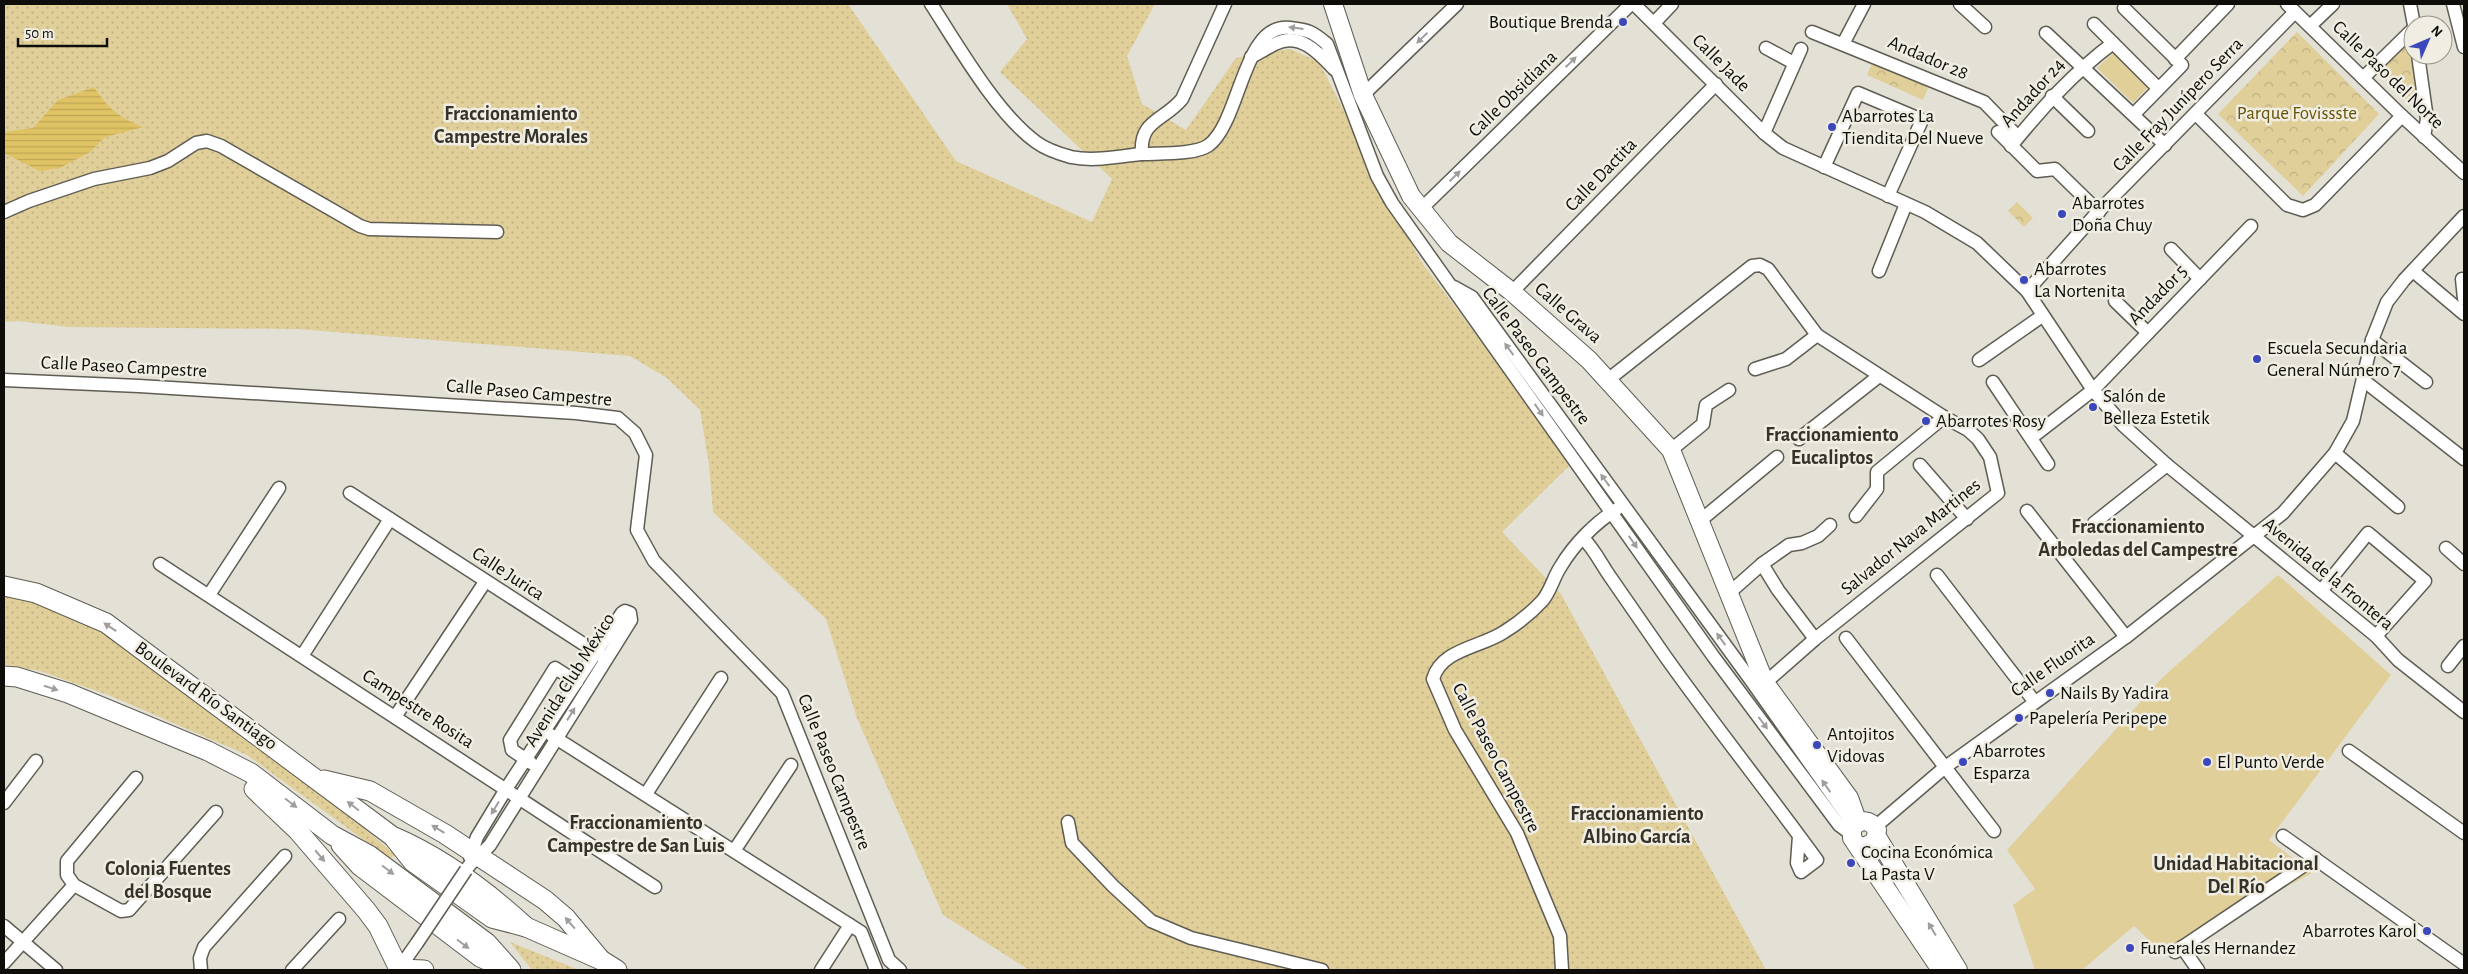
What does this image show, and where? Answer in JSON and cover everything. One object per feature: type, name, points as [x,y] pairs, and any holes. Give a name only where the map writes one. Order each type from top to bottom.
[{"type":"main road","name":"Calle Grava","points":[[1333,4],[1363,95],[1411,196],[1420,210],[1449,243],[1512,292],[1609,379],[1671,450],[1701,520],[1728,594],[1765,682],[1845,779],[1863,830],[1944,968]]},
{"type":"main road","name":"Boulevard Río Santiago","points":[[4,586],[36,593],[106,623],[392,836],[413,862],[492,918],[526,927],[609,965]]},
{"type":"main road","name":"Boulevard Río Santiago","points":[[4,676],[17,677],[68,693],[208,751],[251,773],[332,835],[360,866],[480,957],[510,970]]},
{"type":"main road","points":[[208,751],[270,802],[298,830],[378,926],[399,970],[424,970]]},
{"type":"main road","points":[[316,778],[370,792],[429,824],[472,860],[545,900],[566,918],[609,965]]},
{"type":"street","name":"Calle Paseo Campestre","points":[[931,4],[1012,120],[1037,143],[1071,157],[1107,158],[1187,151],[1208,146],[1221,133],[1229,119],[1251,57],[1257,45],[1268,33],[1284,27],[1311,30],[1327,44],[1377,176],[1392,202],[1722,668],[1839,825],[1863,830]]},
{"type":"street","points":[[1142,154],[1141,142],[1145,130],[1176,106],[1182,99],[1225,4]]},
{"type":"street","points":[[1363,95],[1457,4]]},
{"type":"street","name":"Calle Jade","points":[[1632,4],[1654,23],[1764,133],[1783,148]]},
{"type":"street","name":"Calle Obsidiana","points":[[1420,210],[1632,4]]},
{"type":"street","points":[[1654,23],[1672,4]]},
{"type":"street","points":[[1843,44],[1864,4]]},
{"type":"street","points":[[1960,4],[1985,27]]},
{"type":"street","points":[[2175,59],[2228,4]]},
{"type":"street","points":[[2310,26],[2333,4]]},
{"type":"street","points":[[2453,4],[2464,47]]},
{"type":"street","points":[[2124,8],[2182,65],[2134,114]]},
{"type":"street","name":"Calle Paso del Norte","points":[[2291,8],[2424,137],[2464,173]]},
{"type":"street","name":"Calle Fray Junípero Serra","points":[[2027,291],[2099,212],[2196,114],[2291,8]]},
{"type":"street","points":[[2094,24],[2158,88]]},
{"type":"street","name":"Andador 28","points":[[1812,32],[1984,102],[2037,171],[2055,169],[2099,212]]},
{"type":"street","points":[[2046,33],[2165,145]]},
{"type":"street","points":[[2363,78],[2403,39]]},
{"type":"street","name":"Andador 24","points":[[2015,142],[2052,96],[2083,66],[2113,43]]},
{"type":"street","points":[[1766,48],[1794,63]]},
{"type":"street","points":[[1764,133],[1801,49]]},
{"type":"street","points":[[2419,65],[2427,119],[2424,137]]},
{"type":"street","name":"Calle Dactita","points":[[1512,292],[1716,84]]},
{"type":"street","points":[[1824,167],[1858,92],[1922,120],[1888,196]]},
{"type":"street","points":[[2052,96],[2088,131]]},
{"type":"street","points":[[2196,114],[2287,205],[2302,210],[2316,205],[2402,116]]},
{"type":"street","name":"Andador 28","points":[[1998,132],[2015,142]]},
{"type":"street","points":[[4,212],[29,201],[94,179],[150,168],[168,161],[196,143],[206,141],[221,146],[360,226],[369,229],[498,232]]},
{"type":"street","name":"Avenida de la Frontera","points":[[1783,148],[1906,204],[1968,236],[2027,291],[2042,316],[2112,415],[2167,466],[2376,636],[2398,660],[2464,712]]},
{"type":"street","points":[[1879,271],[1906,204]]},
{"type":"street","name":"Calle Fluorita","points":[[1863,830],[2034,701],[2126,637],[2283,513],[2336,453],[2353,421],[2372,340],[2387,302],[2412,271],[2464,216]]},
{"type":"street","name":"Andador 5","points":[[2031,438],[2093,390],[2251,226]]},
{"type":"street","points":[[2171,249],[2200,279]]},
{"type":"street","name":"Salvador Nava Martines","points":[[1609,379],[1752,266],[1760,265],[1768,268],[1817,335],[1944,417],[1968,430],[1978,439],[1990,457],[1998,493],[1968,519],[1815,639],[1765,682],[1751,707]]},
{"type":"street","points":[[2412,271],[2464,314]]},
{"type":"street","points":[[2462,279],[2464,299]]},
{"type":"street","name":"Calle Paseo Campestre","points":[[1450,284],[1472,297],[1735,658],[1765,682]]},
{"type":"street","points":[[2115,301],[2148,334]]},
{"type":"street","points":[[1979,360],[2042,316]]},
{"type":"street","points":[[1755,369],[1786,359],[1817,335]]},
{"type":"street","points":[[2372,340],[2426,382]]},
{"type":"street","points":[[1799,439],[1879,376]]},
{"type":"street","name":"Calle Paseo Campestre","points":[[4,380],[546,411],[618,418],[635,433],[646,455],[637,530],[654,561],[782,693],[889,960],[900,970]]},
{"type":"street","points":[[2363,380],[2464,459]]},
{"type":"street","points":[[1993,382],[2048,464]]},
{"type":"street","points":[[1671,450],[1703,424],[1706,405],[1729,390]]},
{"type":"street","points":[[1856,516],[1877,489],[1877,472],[1944,417]]},
{"type":"street","points":[[1573,458],[1584,450]]},
{"type":"street","points":[[2336,453],[2398,507]]},
{"type":"street","points":[[1701,520],[1777,457]]},
{"type":"street","points":[[1920,465],[1968,519]]},
{"type":"street","points":[[2094,523],[2167,466]]},
{"type":"street","points":[[209,595],[279,488]]},
{"type":"street","name":"Calle Jurica","points":[[350,493],[601,656]]},
{"type":"street","name":"Calle Paseo Campestre","points":[[1562,970],[1560,936],[1517,833],[1455,730],[1433,679],[1435,671],[1442,662],[1475,644],[1504,633],[1543,599],[1561,564],[1583,538],[1612,512],[1624,505]]},
{"type":"street","points":[[2027,511],[2126,637]]},
{"type":"street","points":[[302,656],[390,520]]},
{"type":"street","points":[[1728,594],[1762,564],[1789,545],[1802,543],[1818,536],[1830,524]]},
{"type":"street","points":[[2321,591],[2368,533],[2425,581],[2376,636]]},
{"type":"street","points":[[1583,538],[1591,546],[1668,659],[1817,860],[1801,872],[1797,863],[1799,836]]},
{"type":"street","points":[[2446,548],[2464,564]]},
{"type":"street","points":[[1654,572],[1666,563]]},
{"type":"street","name":"Campestre Rosita","points":[[160,564],[655,887]]},
{"type":"street","points":[[1762,564],[1778,590],[1815,639]]},
{"type":"street","points":[[1937,575],[2034,701]]},
{"type":"street","points":[[395,717],[485,582]]},
{"type":"street","points":[[1846,638],[1944,768],[1994,830]]},
{"type":"street","points":[[2448,666],[2464,646]]},
{"type":"street","name":"Avenida Club México","points":[[472,860],[477,837],[506,789],[577,682],[601,656]]},
{"type":"street","name":"Avenida Club México","points":[[472,860],[490,845],[556,738],[601,656]]},
{"type":"street","points":[[1722,668],[1735,658]]},
{"type":"street","name":"Avenida Club México","points":[[537,768],[512,750],[510,740],[554,668],[577,682]]},
{"type":"street","points":[[646,794],[722,678]]},
{"type":"street","points":[[544,731],[861,932],[876,970]]},
{"type":"street","points":[[2349,751],[2464,833]]},
{"type":"street","points":[[4,803],[36,761]]},
{"type":"street","points":[[734,851],[791,765]]},
{"type":"street","points":[[136,778],[67,861],[67,875],[74,885],[121,911],[129,910],[216,812]]},
{"type":"street","points":[[1068,822],[1072,842],[1113,886],[1151,921],[1192,938],[1301,968],[1322,970]]},
{"type":"street","points":[[2283,836],[2464,964]]},
{"type":"street","points":[[201,970],[200,958],[204,946],[285,856]]},
{"type":"street","points":[[2198,970],[2178,950],[2315,858]]},
{"type":"street","points":[[399,970],[472,860]]},
{"type":"street","points":[[4,963],[74,885]]},
{"type":"street","points":[[292,970],[340,919]]},
{"type":"street","points":[[821,970],[850,925]]},
{"type":"street","points":[[4,926],[56,970]]},
{"type":"green space","points":[[4,4],[848,4],[956,161],[1092,222],[1112,179],[1000,72],[1027,39],[1007,4],[1155,4],[1127,56],[1142,104],[1186,130],[1236,58],[1290,49],[1319,62],[1420,260],[1572,463],[1502,532],[1561,594],[1766,970],[1029,970],[943,915],[857,718],[826,619],[713,512],[709,465],[700,410],[667,378],[630,356],[297,329],[69,327],[18,321],[4,322]]},
{"type":"green space","name":"Parque Fovissste","points":[[2297,32],[2379,114],[2303,196],[2218,114]]},
{"type":"green space","points":[[2403,44],[2403,65],[2414,65],[2422,116],[2377,69]]},
{"type":"green space","points":[[2114,52],[2149,86],[2133,103],[2097,68]]},
{"type":"green space","points":[[1875,56],[1931,81],[1923,100],[1867,75]]},
{"type":"green space","points":[[2017,202],[2033,218],[2024,227],[2008,211]]},
{"type":"green space","name":"El Punto Verde","points":[[2278,575],[2391,675],[2269,840],[2312,873],[2163,953],[2134,926],[2082,970],[2035,970],[2013,905],[2035,889],[2007,850],[2162,678]]},
{"type":"green space","points":[[4,593],[47,606],[101,630],[338,805],[395,855],[390,859],[247,755],[111,696],[40,671],[4,664]]},
{"type":"green space","points":[[510,942],[579,970],[532,970]]},
{"type":"shaded area","points":[[94,87],[115,112],[143,127],[105,137],[90,152],[60,168],[40,171],[4,153],[4,132],[33,128],[58,100]]},
{"type":"place","name":"Boutique Brenda","points":[[1623,22]]},
{"type":"place","name":"Abarrotes La Tiendita Del Nueve","points":[[1832,127]]},
{"type":"place","name":"Abarrotes Doña Chuy","points":[[2062,214]]},
{"type":"place","name":"Abarrotes La Nortenita","points":[[2024,280]]},
{"type":"place","name":"Escuela Secundaria General Número 7","points":[[2257,359]]},
{"type":"place","name":"Salón de Belleza Estetik","points":[[2093,407]]},
{"type":"place","name":"Abarrotes Rosy","points":[[1926,421]]},
{"type":"place","name":"Nails By Yadira","points":[[2050,693]]},
{"type":"place","name":"Papelería Peripepe","points":[[2019,718]]},
{"type":"place","name":"Antojitos Vidovas","points":[[1817,745]]},
{"type":"place","name":"Abarrotes Esparza","points":[[1963,762]]},
{"type":"place","name":"El Punto Verde","points":[[2207,762]]},
{"type":"place","name":"Cocina Económica La Pasta V","points":[[1851,863]]},
{"type":"place","name":"Abarrotes Karol","points":[[2427,931]]},
{"type":"place","name":"Funerales Hernandez","points":[[2130,948]]},
{"type":"district","name":"Fraccionamiento Campestre Morales","points":[[511,126]]},
{"type":"district","name":"Fraccionamiento Eucaliptos","points":[[1832,446]]},
{"type":"district","name":"Fraccionamiento Arboledas del Campestre","points":[[2138,538]]},
{"type":"district","name":"Fraccionamiento Albino García","points":[[1637,826]]},
{"type":"district","name":"Fraccionamiento Campestre de San Luis","points":[[636,834]]},
{"type":"district","name":"Unidad Habitacional Del Río","points":[[2236,876]]},
{"type":"district","name":"Colonia Fuentes del Bosque","points":[[168,880]]}]
